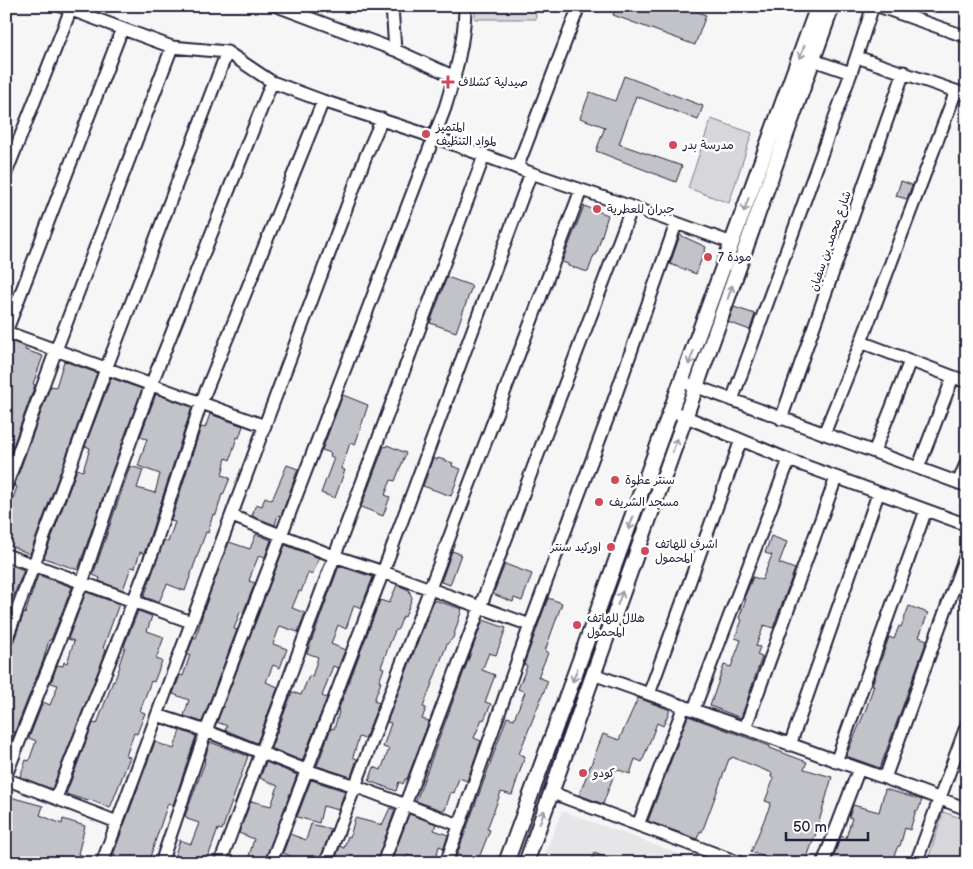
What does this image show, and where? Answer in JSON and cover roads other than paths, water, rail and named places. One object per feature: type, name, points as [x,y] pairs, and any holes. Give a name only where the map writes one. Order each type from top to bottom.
[{"type":"street","points":[[277,6],[394,50],[455,77]]},
{"type":"street","points":[[392,6],[394,50]]},
{"type":"street","points":[[161,863],[206,731],[434,137],[455,77],[465,25],[465,6]]},
{"type":"street","points":[[518,168],[579,6]]},
{"type":"street","points":[[506,863],[818,6]]},
{"type":"street","points":[[526,863],[832,6]]},
{"type":"street","points":[[732,400],[852,73],[873,6]]},
{"type":"street","points":[[878,6],[967,37]]},
{"type":"street","points":[[6,173],[66,8],[172,47],[228,52],[272,82],[323,101],[434,137],[732,243]]},
{"type":"street","points":[[122,29],[6,332],[265,426]]},
{"type":"street","points":[[6,486],[172,47]]},
{"type":"street","points":[[6,640],[106,369],[228,52]]},
{"type":"street","points":[[824,434],[961,93],[857,57]]},
{"type":"street","points":[[813,60],[852,73]]},
{"type":"street","name":"شارع محمد بن سفيان","points":[[782,418],[904,72]]},
{"type":"street","points":[[6,775],[82,583],[151,385],[272,82]]},
{"type":"street","points":[[56,798],[135,600],[201,403],[323,101]]},
{"type":"street","points":[[102,863],[190,622],[232,516],[365,158],[382,119]]},
{"type":"street","points":[[220,863],[484,156]]},
{"type":"street","points":[[271,863],[383,572],[531,173]]},
{"type":"street","points":[[326,863],[582,190]]},
{"type":"street","points":[[383,863],[632,207]]},
{"type":"street","points":[[446,863],[530,625],[608,417],[676,224]]},
{"type":"street","points":[[861,342],[967,382]]},
{"type":"street","points":[[874,452],[910,361]]},
{"type":"street","points":[[918,468],[953,377]]},
{"type":"street","points":[[682,382],[963,484],[967,461]]},
{"type":"street","points":[[672,411],[789,460],[967,525]]},
{"type":"street","points":[[649,694],[741,440]]},
{"type":"street","points":[[638,824],[689,708],[789,460]]},
{"type":"street","points":[[746,728],[836,478]]},
{"type":"street","points":[[790,745],[878,494]]},
{"type":"street","points":[[836,762],[926,510]]},
{"type":"street","points":[[232,516],[334,556],[530,625]]},
{"type":"street","points":[[885,778],[967,551]]},
{"type":"street","points":[[6,555],[135,600],[190,622]]},
{"type":"street","points":[[593,674],[967,809]]},
{"type":"street","points":[[157,715],[206,731],[306,770],[459,825]]},
{"type":"street","points":[[916,863],[967,724]]},
{"type":"street","points":[[823,863],[859,769]]},
{"type":"street","points":[[6,779],[117,822]]},
{"type":"street","points":[[550,792],[740,863]]},
{"type":"place","name":"صيدلية كشلاف","points":[[448,82]]},
{"type":"place","name":"المتميز لمواد التنظيف","points":[[426,134]]},
{"type":"place","name":"مدرسة بدر","points":[[673,145]]},
{"type":"place","name":"جبران للعطرية","points":[[597,209]]},
{"type":"place","name":"مودة 7","points":[[708,257]]},
{"type":"place","name":"سنتر عطوة","points":[[615,480]]},
{"type":"place","name":"مسجد الشريف","points":[[599,502]]},
{"type":"place","name":"اوركيد سنتر","points":[[611,547]]},
{"type":"place","name":"اشرف للهاتف المحمول","points":[[645,551]]},
{"type":"place","name":"هلال للهاتف المحمول","points":[[577,625]]},
{"type":"place","name":"كودو","points":[[583,773]]}]
